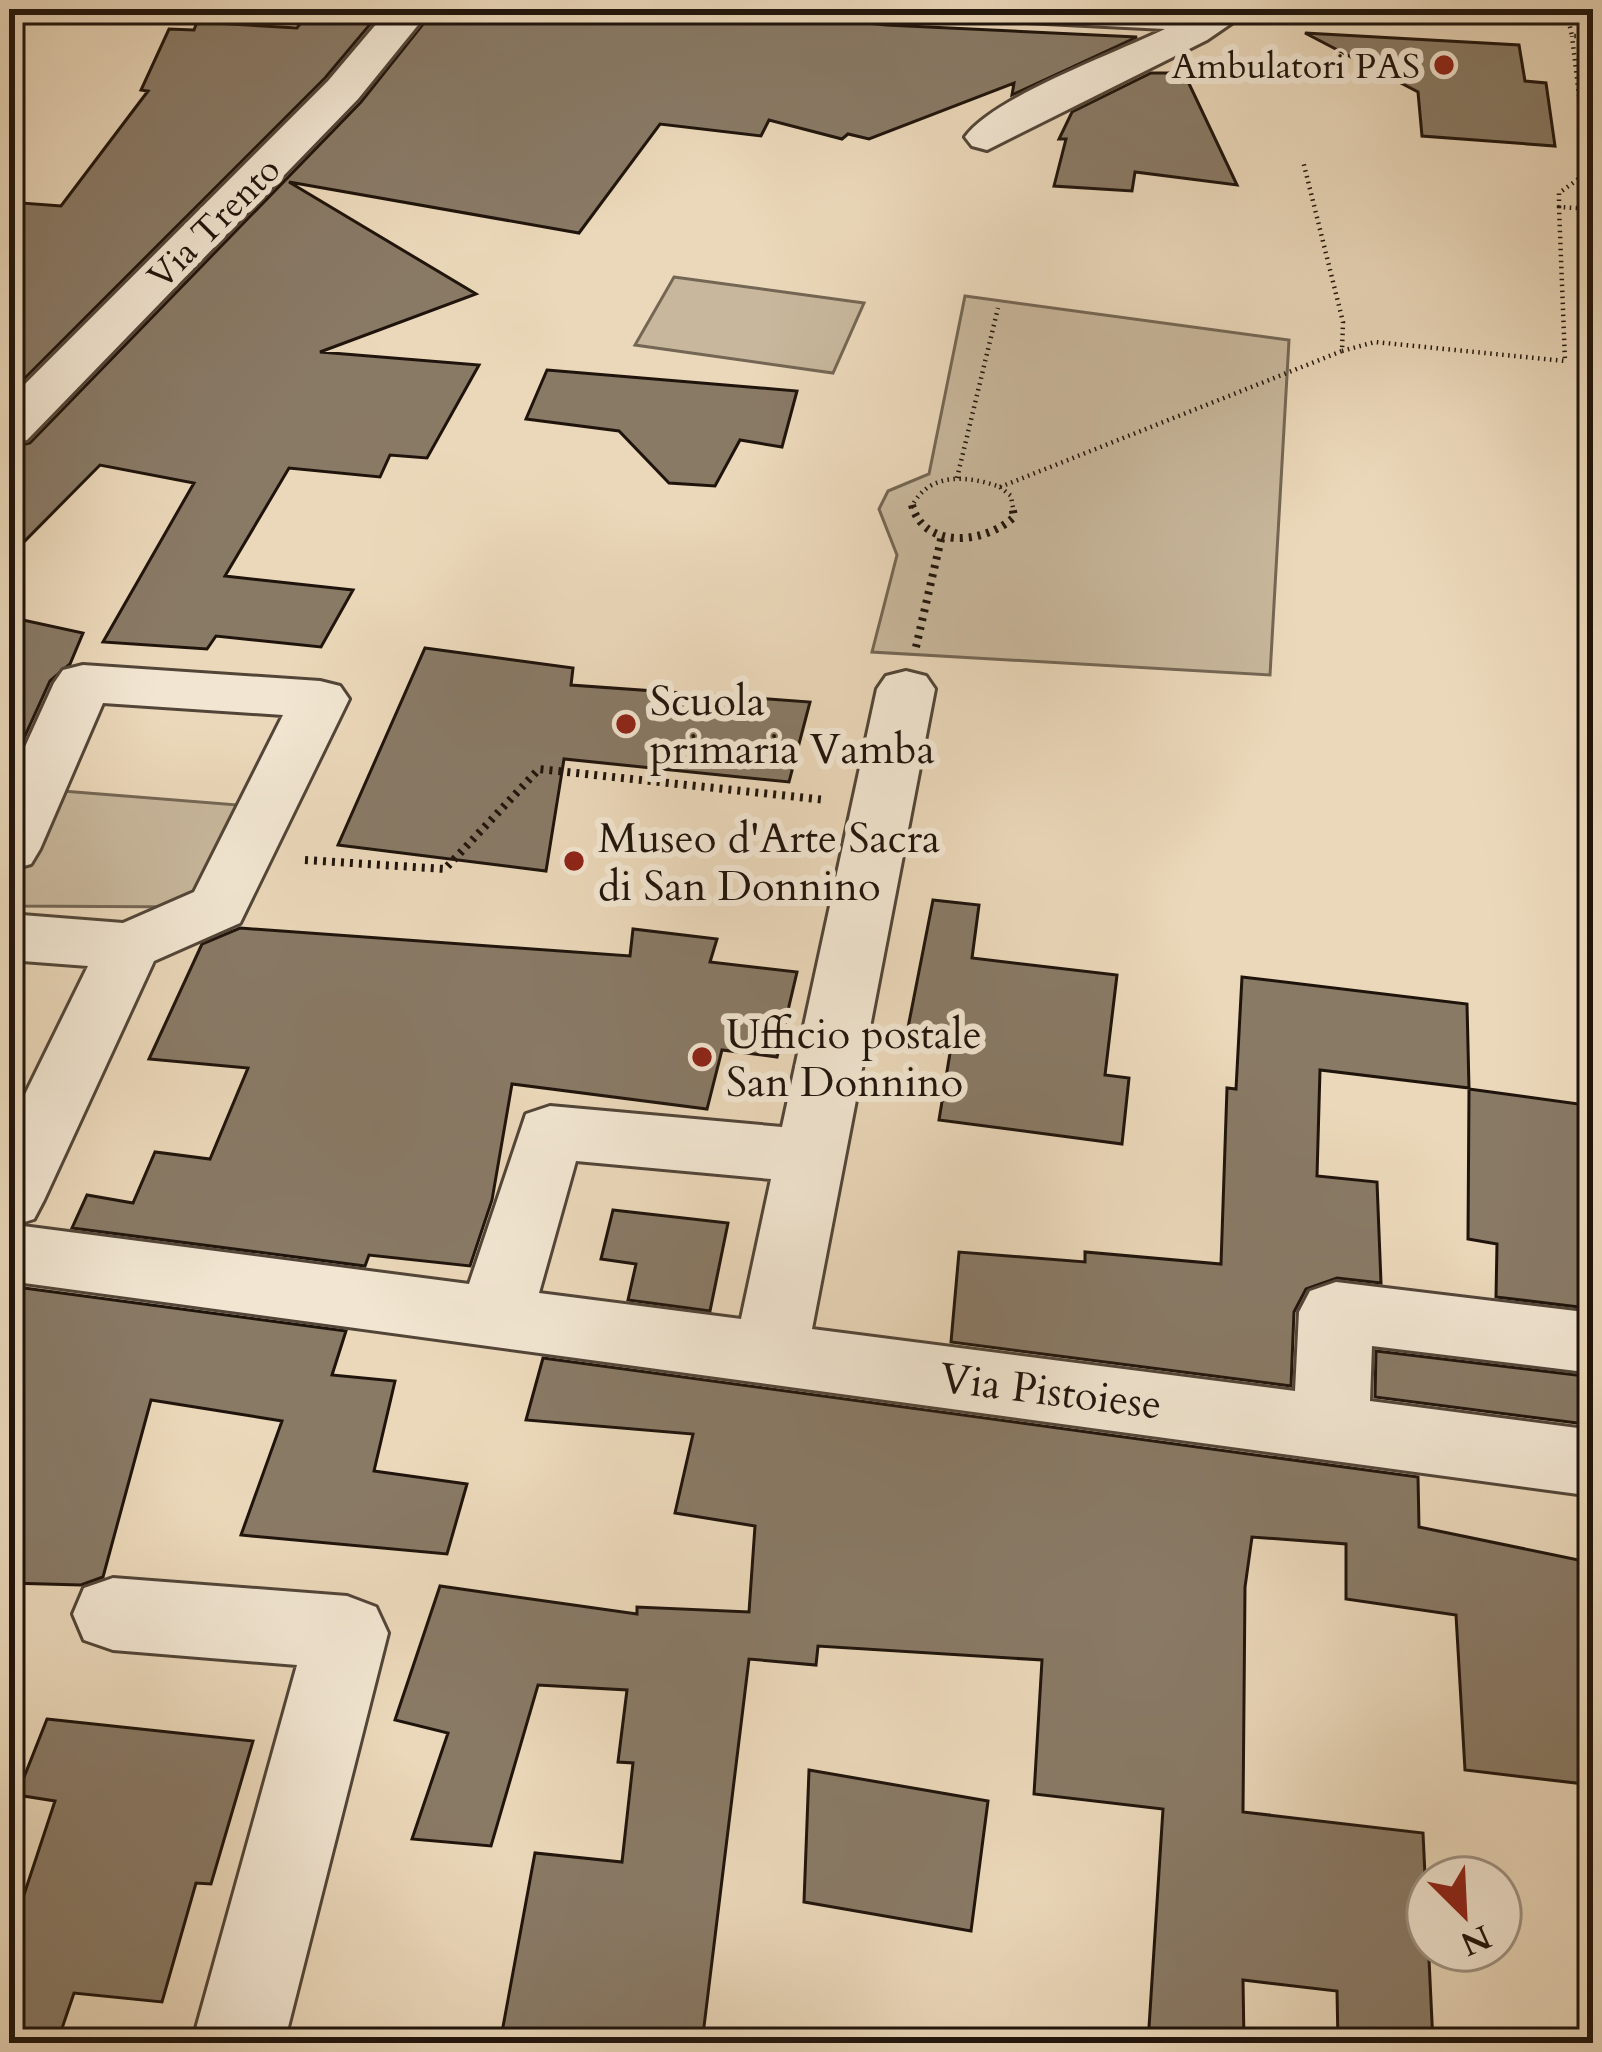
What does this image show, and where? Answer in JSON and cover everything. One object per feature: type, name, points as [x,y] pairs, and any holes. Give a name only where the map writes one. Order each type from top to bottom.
[{"type":"street","name":"Via Trento","points":[[9,429],[344,90],[411,9]]},
{"type":"street","points":[[1004,9],[1131,18],[1240,12]]},
{"type":"street","points":[[987,137],[1040,100],[1240,12]]},
{"type":"street","points":[[9,849],[83,683],[320,699],[218,908],[129,946],[9,937]]},
{"type":"street","points":[[770,1355],[906,689]]},
{"type":"street","points":[[10,1209],[129,946]]},
{"type":"street","points":[[495,1319],[550,1132],[811,1156]]},
{"type":"street","name":"Via Pistoiese","points":[[10,1209],[495,1319],[1593,1463]]},
{"type":"street","points":[[1331,1426],[1336,1312],[1593,1343]]},
{"type":"street","points":[[113,1614],[347,1634],[238,2043]]},
{"type":"path","points":[[1000,488],[1016,507],[1007,527],[978,538],[942,535],[923,527],[911,507],[926,486],[957,478],[1000,488],[1375,342],[1565,362],[1558,193],[1588,172],[1566,9]]},
{"type":"path","points":[[1572,35],[1590,36]]},
{"type":"path","points":[[1303,161],[1343,322],[1342,351]]},
{"type":"path","points":[[1558,207],[1593,209]]},
{"type":"path","points":[[957,478],[998,308]]},
{"type":"path","points":[[906,689],[942,535]]},
{"type":"path","points":[[243,856],[445,869],[539,769],[882,807]]},
{"type":"shaded area","points":[[674,277],[864,303],[833,373],[635,345]]},
{"type":"shaded area","points":[[965,296],[1289,340],[1270,675],[872,652],[897,555],[879,509],[888,491],[929,474]]},
{"type":"shaded area","points":[[50,790],[238,805],[196,907],[9,906],[9,882]]},
{"type":"building","points":[[311,9],[383,9],[325,78],[9,394],[9,202],[61,206],[148,91],[141,90],[169,29],[194,30],[197,22],[297,28]]},
{"type":"building","points":[[435,9],[618,20],[625,9],[807,9],[804,16],[886,25],[1137,37],[1012,95],[1014,83],[869,139],[848,134],[842,139],[769,120],[761,136],[660,124],[579,233],[289,182],[476,294],[320,352],[479,365],[427,458],[390,455],[380,477],[289,468],[225,576],[353,590],[321,647],[216,636],[207,649],[103,642],[194,483],[100,465],[9,557],[9,448],[30,443],[361,102]]},
{"type":"building","points":[[1305,33],[1519,45],[1525,81],[1546,83],[1555,146],[1422,136],[1418,92]]},
{"type":"building","points":[[1151,73],[1184,73],[1237,185],[1135,172],[1132,191],[1054,186],[1066,139],[1059,139],[1072,112]]},
{"type":"building","points":[[547,370],[797,391],[782,447],[740,440],[715,486],[669,483],[619,431],[526,419]]},
{"type":"building","points":[[9,617],[83,633],[70,664],[50,681],[9,771]]},
{"type":"building","name":"Scuola primaria Vamba","points":[[425,648],[573,668],[571,685],[810,702],[789,782],[564,759],[546,871],[338,845]]},
{"type":"building","points":[[933,900],[979,905],[972,958],[1117,975],[1105,1075],[1129,1078],[1122,1144],[939,1120],[950,1053],[904,1048]]},
{"type":"building","points":[[240,928],[630,956],[633,929],[717,939],[710,962],[797,972],[777,1057],[722,1050],[707,1109],[512,1084],[492,1200],[470,1266],[369,1255],[365,1266],[72,1228],[87,1195],[133,1203],[155,1152],[210,1159],[248,1068],[149,1059],[202,944]]},
{"type":"building","points":[[1242,977],[1467,1004],[1469,1088],[1320,1070],[1317,1176],[1377,1182],[1381,1283],[1337,1278],[1306,1289],[1294,1312],[1291,1386],[951,1342],[959,1252],[1085,1262],[1085,1252],[1221,1264],[1227,1088],[1236,1089]]},
{"type":"building","points":[[1469,1089],[1593,1106],[1593,1226],[1584,1224],[1587,1308],[1496,1297],[1497,1244],[1468,1239]]},
{"type":"building","points":[[613,1210],[728,1223],[710,1311],[628,1300],[636,1264],[601,1259]]},
{"type":"building","points":[[9,1286],[346,1331],[332,1375],[395,1381],[374,1471],[467,1484],[447,1554],[241,1535],[282,1421],[151,1400],[103,1577],[81,1585],[9,1583]]},
{"type":"building","points":[[1376,1351],[1593,1377],[1593,1425],[1375,1397]]},
{"type":"building","points":[[543,1358],[1418,1477],[1419,1527],[1593,1563],[1593,1785],[1465,1770],[1456,1615],[1346,1599],[1346,1544],[1252,1537],[1245,1587],[1243,1812],[1423,1833],[1424,1854],[1404,1854],[1404,1974],[1430,1974],[1433,2043],[1338,2043],[1337,1991],[1243,1980],[1244,2043],[1148,2043],[1163,1809],[1034,1794],[1042,1660],[818,1646],[816,1665],[749,1659],[702,2043],[500,2043],[535,1853],[622,1862],[633,1763],[618,1762],[627,1690],[538,1685],[491,1846],[412,1839],[448,1733],[395,1720],[440,1586],[637,1614],[637,1607],[749,1612],[755,1526],[675,1513],[693,1434],[526,1420]]},
{"type":"building","points":[[47,1719],[253,1741],[211,1884],[196,1883],[162,2002],[74,1993],[57,2043],[9,2043],[9,1940],[55,1801],[17,1795]]},
{"type":"building","points":[[809,1770],[988,1801],[971,1931],[804,1902]]},
{"type":"place","name":"Ambulatori PAS","points":[[1444,65]]},
{"type":"place","name":"Scuola primaria Vamba","points":[[626,724]]},
{"type":"place","name":"Museo d'Arte Sacra di San Donnino","points":[[574,861]]},
{"type":"place","name":"Ufficio postale San Donnino","points":[[702,1057]]}]
